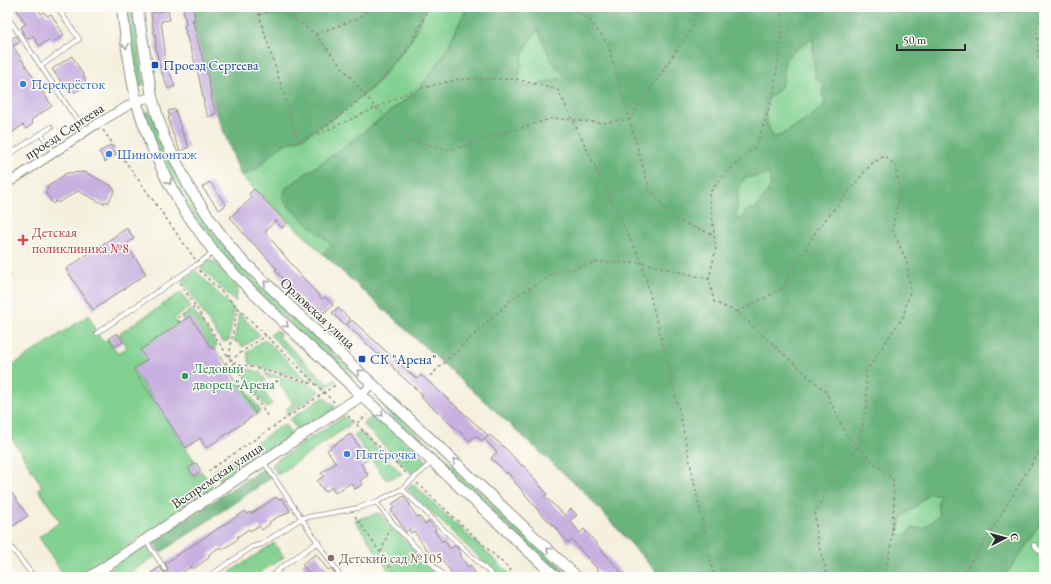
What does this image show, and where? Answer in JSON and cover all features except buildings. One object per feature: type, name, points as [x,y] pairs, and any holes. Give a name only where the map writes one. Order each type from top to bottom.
[{"type":"street","points":[[122,7],[127,49],[136,101],[150,143],[166,178],[184,210],[214,252],[282,322],[556,577]]},
{"type":"street","name":"Орловская улица","points":[[138,7],[152,96],[164,137],[190,188],[217,229],[238,256],[578,577]]},
{"type":"street","name":"проезд Сергеева","points":[[7,183],[89,131],[97,124],[136,101],[152,96]]},
{"type":"street","points":[[361,396],[372,383]]},
{"type":"street","name":"Веспремская улица","points":[[90,577],[361,396]]},
{"type":"lane","points":[[41,66],[79,39],[57,7]]},
{"type":"lane","points":[[7,16],[73,114],[89,131]]},
{"type":"lane","points":[[7,30],[13,25]]},
{"type":"lane","points":[[7,156],[51,127]]},
{"type":"lane","points":[[41,134],[54,153]]},
{"type":"lane","points":[[97,333],[214,252]]},
{"type":"lane","points":[[263,461],[341,577]]},
{"type":"lane","points":[[208,577],[252,547],[262,544],[302,518],[350,509],[376,502],[402,489],[432,462]]},
{"type":"lane","points":[[402,489],[493,577]]},
{"type":"lane","points":[[376,502],[392,522],[446,577]]},
{"type":"lane","points":[[145,540],[164,569]]},
{"type":"lane","points":[[7,542],[34,577]]},
{"type":"lane","points":[[272,577],[282,567],[318,542]]},
{"type":"lane","points":[[1034,545],[1044,555]]},
{"type":"lane","points":[[438,570],[441,577]]},
{"type":"path","points":[[259,7],[260,15],[299,143],[414,90],[460,79],[516,79],[558,90],[642,262],[678,410],[714,577]]},
{"type":"path","points":[[260,15],[284,7]]},
{"type":"path","points":[[315,34],[357,19],[371,7]]},
{"type":"path","points":[[314,135],[365,96],[399,62],[421,25],[429,7]]},
{"type":"path","points":[[569,7],[589,19],[608,44],[649,188],[673,219],[715,236]]},
{"type":"path","points":[[281,9],[315,34],[375,108],[412,140],[450,150],[553,118],[603,123],[630,119],[693,26],[698,7]]},
{"type":"path","points":[[781,7],[782,31],[773,97],[756,146],[726,173],[709,194],[716,249],[709,278],[714,302],[737,312],[826,392],[846,434],[870,459],[893,479],[894,502],[891,546],[884,577]]},
{"type":"path","points":[[1044,9],[1038,27],[1038,58],[1044,65]]},
{"type":"path","points":[[97,124],[106,133],[195,260],[195,266],[413,480],[518,577]]},
{"type":"path","points":[[737,312],[782,289],[816,230],[872,163],[885,156],[895,165],[900,193],[892,229],[907,262],[910,290],[903,317],[866,371],[867,405],[858,446],[830,484],[816,514],[817,541],[826,569],[824,577]]},
{"type":"path","points":[[430,376],[513,298],[556,273],[597,262],[642,262],[709,278]]},
{"type":"path","points":[[7,271],[11,276],[7,279]]},
{"type":"path","points":[[177,278],[268,417]]},
{"type":"path","points":[[180,323],[177,318],[195,306]]},
{"type":"path","points":[[229,357],[237,307]]},
{"type":"path","points":[[225,364],[266,335]]},
{"type":"path","points":[[231,361],[316,384]]},
{"type":"path","points":[[208,471],[338,383]]},
{"type":"path","points":[[961,577],[990,533],[1044,443]]},
{"type":"path","points":[[350,509],[397,577]]},
{"type":"path","points":[[380,552],[392,522]]},
{"type":"green space","points":[[127,7],[133,7],[144,82],[142,86],[139,86],[138,83]]},
{"type":"green space","points":[[191,7],[426,7],[412,39],[374,86],[335,117],[302,138],[285,144],[270,155],[257,169],[241,176],[215,109],[193,24]]},
{"type":"green space","points":[[426,7],[467,7],[444,55],[418,90],[344,147],[286,188],[290,208],[331,244],[323,254],[241,176],[257,169],[270,155],[285,144],[302,138],[335,117],[374,86],[412,39]]},
{"type":"green space","points":[[467,7],[1044,7],[1044,520],[1004,577],[661,577],[584,492],[323,254],[331,244],[290,208],[282,198],[286,188],[344,147],[418,90],[444,55]],"holes":[[[538,29],[551,60],[565,77],[527,87],[518,84],[523,52]],[[813,38],[815,77],[825,85],[822,94],[825,100],[823,107],[803,122],[780,136],[773,137],[766,118],[765,110],[767,99],[782,85],[786,59],[794,51]],[[769,174],[771,186],[757,208],[747,210],[740,220],[736,219],[738,192],[744,178]],[[930,493],[939,495],[937,503],[939,515],[923,529],[913,528],[904,536],[898,533],[902,516],[915,507]]]},
{"type":"green space","points":[[538,29],[551,60],[566,77],[527,87],[518,84],[523,52]]},
{"type":"green space","points":[[813,38],[813,62],[825,85],[822,94],[825,100],[823,107],[803,122],[779,136],[773,137],[766,118],[765,110],[767,99],[778,90],[782,84],[784,77],[784,66],[788,56]]},
{"type":"green space","points":[[146,111],[151,113],[163,145],[185,191],[214,234],[263,289],[354,373],[354,378],[349,378],[284,318],[215,246],[186,204],[170,175],[150,131],[145,115]]},
{"type":"green space","points":[[769,174],[771,186],[757,208],[747,211],[740,221],[736,219],[738,192],[744,178]]},
{"type":"green space","points":[[210,261],[215,262],[237,285],[238,289],[235,302],[201,268]]},
{"type":"green space","points":[[196,271],[234,309],[229,340],[222,342],[182,281]]},
{"type":"green space","points":[[181,292],[191,307],[174,318],[178,325],[147,360],[133,369],[196,463],[189,468],[194,476],[201,471],[214,488],[81,577],[65,577],[39,537],[60,522],[38,489],[42,486],[7,431],[7,369],[89,315],[95,330],[103,342],[108,339],[118,354],[127,348],[119,334]]},
{"type":"green space","points":[[193,310],[217,345],[212,349],[190,317],[184,321],[181,318]]},
{"type":"green space","points":[[239,313],[260,335],[243,347],[234,341]]},
{"type":"green space","points":[[277,330],[280,334],[279,337],[328,384],[334,380],[337,381],[325,389],[270,335]]},
{"type":"green space","points":[[265,339],[307,380],[250,364],[247,352]]},
{"type":"green space","points":[[249,369],[260,372],[266,381],[260,385],[272,404],[266,408],[245,376]]},
{"type":"green space","points":[[265,373],[313,385],[320,392],[287,415],[286,409],[293,403],[274,376],[269,379]]},
{"type":"green space","points":[[240,381],[261,411],[256,414],[236,384]]},
{"type":"green space","points":[[324,397],[336,408],[302,430],[297,429],[290,419]]},
{"type":"green space","points":[[386,407],[390,408],[572,577],[562,577],[386,412]]},
{"type":"green space","points":[[376,414],[428,462],[413,475],[362,424]]},
{"type":"green space","points":[[344,416],[351,424],[278,475],[271,464]]},
{"type":"green space","points":[[284,424],[290,432],[291,437],[226,480],[219,479],[213,472]]},
{"type":"green space","points":[[360,431],[402,474],[386,480],[354,435]]},
{"type":"green space","points":[[264,468],[271,478],[160,553],[152,541]]},
{"type":"green space","points":[[413,484],[513,577],[497,577],[492,570],[407,489]]},
{"type":"green space","points":[[930,493],[939,495],[937,503],[939,515],[923,529],[913,528],[904,536],[898,533],[902,517]]},
{"type":"green space","points":[[379,513],[437,577],[393,577],[355,520]]},
{"type":"green space","points":[[1044,520],[1044,577],[1004,577]]},
{"type":"green space","points":[[274,543],[284,557],[253,577],[233,577],[230,572]]},
{"type":"green space","points":[[145,545],[154,557],[124,577],[96,577]]},
{"type":"place","name":"Проезд Сергеева","points":[[155,65]]},
{"type":"place","name":"Перекрёсток","points":[[23,84]]},
{"type":"place","name":"Шиномонтаж","points":[[109,154]]},
{"type":"place","name":"Детская поликлиника №8","points":[[23,240]]},
{"type":"place","name":"СК \"Арена\"","points":[[362,359]]},
{"type":"place","name":"Ледовый дворец \"Арена\"","points":[[185,376]]},
{"type":"place","name":"Пятёрочка","points":[[347,454]]},
{"type":"place","name":"Детский сад №105","points":[[331,558]]}]
